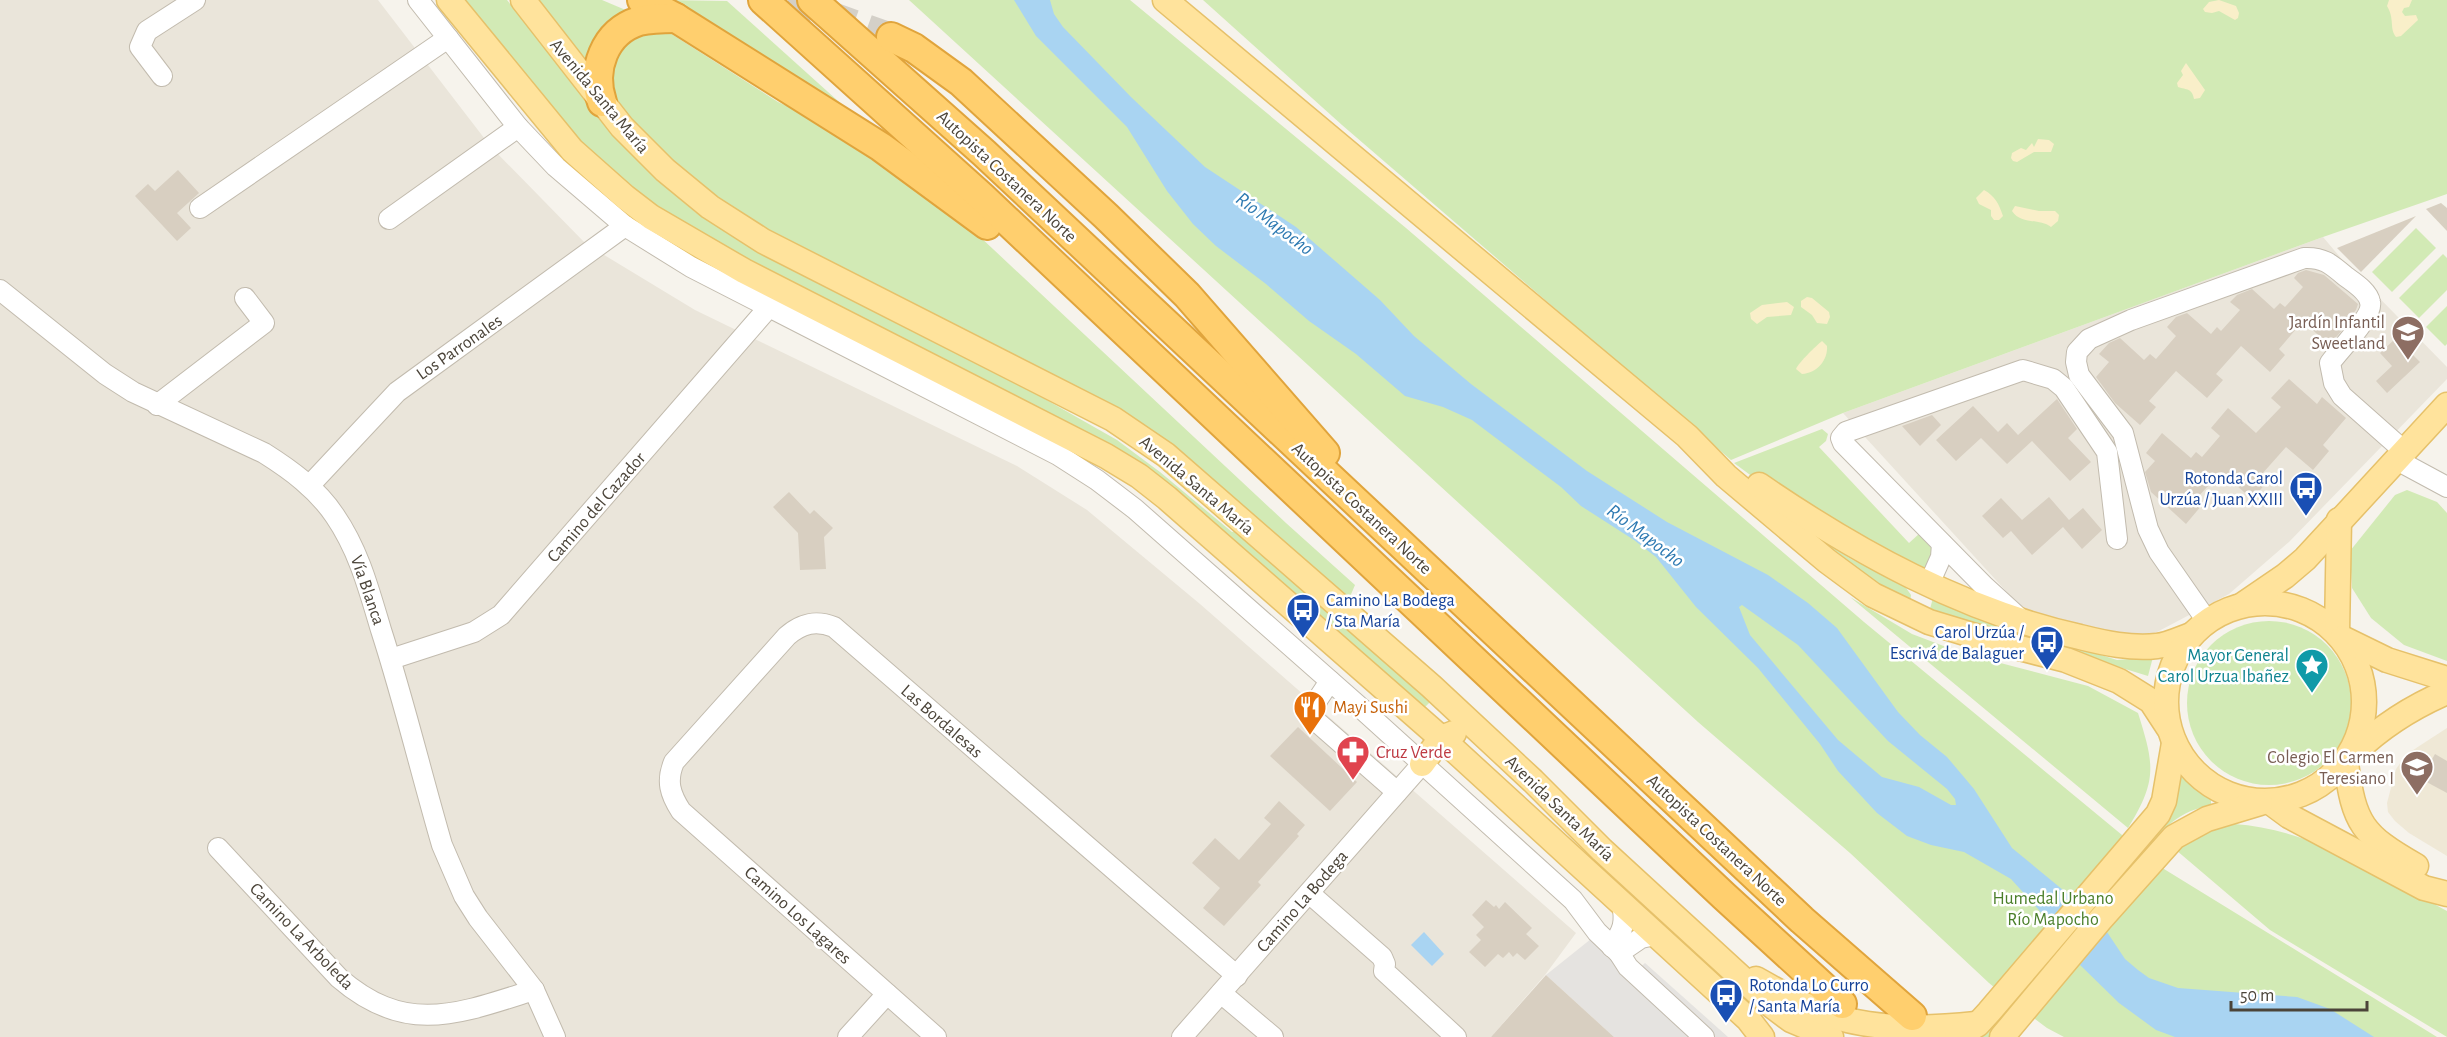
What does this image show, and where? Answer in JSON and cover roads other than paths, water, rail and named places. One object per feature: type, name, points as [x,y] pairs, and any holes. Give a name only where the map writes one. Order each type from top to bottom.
[{"type":"highway","points":[[642,0],[676,18],[882,147],[1156,360]]},
{"type":"highway","name":"Autopista Costanera Norte","points":[[763,0],[982,197],[1715,888],[1842,1004]]},
{"type":"highway","name":"Autopista Costanera Norte","points":[[812,0],[984,153],[1802,920],[1912,1016]]},
{"type":"highway","points":[[602,102],[598,83],[599,68],[610,42],[623,29],[641,21],[676,18]]},
{"type":"highway","points":[[891,37],[914,48],[961,82],[1106,216],[1187,295],[1302,426],[1376,522]]},
{"type":"main road","name":"Avenida Santa María","points":[[449,0],[572,150],[651,217],[744,271],[1095,450],[1139,476],[1441,738],[1748,1019],[1762,1037]]},
{"type":"main road","name":"Avenida Santa María","points":[[523,0],[630,135],[673,177],[710,207],[763,241],[1086,404],[1140,436],[1166,455],[1431,686],[1602,850],[1771,1005],[1791,1020],[1831,1037]]},
{"type":"main road","points":[[1165,0],[1687,436],[1815,523],[1929,584],[2025,623],[2106,643],[2141,646],[2158,646],[2199,628],[2242,605],[2285,576],[2305,559],[2399,455],[2446,409]]},
{"type":"main road","points":[[1687,436],[1726,476],[1844,574],[1873,595],[1922,619],[2092,669],[2119,681],[2145,696],[2157,708],[2186,762],[2201,778],[2230,795],[2266,802],[2424,888],[2447,894]]},
{"type":"main road","points":[[2339,520],[2340,635],[2360,674],[2364,694],[2362,725],[2349,758],[2349,793],[2355,813],[2363,828],[2381,844],[2447,888]]},
{"type":"main road","points":[[1922,619],[1922,601],[1929,584]]},
{"type":"main road","points":[[2242,605],[2262,603],[2302,610],[2321,620],[2340,635],[2387,660],[2447,679]]},
{"type":"main road","points":[[1957,1037],[1984,1018],[2145,831],[2164,801],[2171,735],[2166,707],[2169,678],[2180,651],[2199,628]]},
{"type":"main road","points":[[2006,1032],[2174,837],[2195,824],[2266,802],[2301,795],[2315,788],[2326,781],[2370,738],[2407,711],[2447,692]]},
{"type":"main road","points":[[1422,764],[1441,738],[1450,733],[1461,733],[1501,751]]},
{"type":"main road","points":[[1422,764],[1449,762],[1475,769]]},
{"type":"main road","points":[[1714,954],[1771,987],[1829,1015],[1883,1024],[1927,1028],[1984,1018]]},
{"type":"street","points":[[162,75],[140,47],[147,32],[195,0]]},
{"type":"street","points":[[418,0],[518,127],[555,166],[625,226],[660,249],[769,307],[1058,455],[1097,480],[1135,509],[1573,900],[1628,967],[1704,1037]]},
{"type":"street","points":[[200,208],[448,38]]},
{"type":"street","points":[[389,219],[518,127]]},
{"type":"street","name":"Los Parronales","points":[[309,486],[376,412],[404,386],[625,226]]},
{"type":"street","points":[[2199,628],[2148,529],[2123,433],[2079,375],[2076,362],[2077,352],[2089,339],[2131,320],[2304,258],[2316,257],[2327,260],[2366,293],[2371,308],[2367,317],[2330,363],[2334,383],[2342,396],[2399,455],[2447,487]]},
{"type":"street","name":"Vía Blanca","points":[[0,290],[105,374],[157,405],[264,453],[287,468],[309,486],[333,513],[353,546],[362,568],[391,659],[442,845],[452,871],[478,918],[534,990],[555,1037]]},
{"type":"street","points":[[157,405],[264,323],[245,298]]},
{"type":"street","name":"Camino del Cazador","points":[[391,659],[474,632],[501,615],[769,307]]},
{"type":"street","points":[[2025,623],[1942,544],[1843,443],[1841,438],[1853,428],[2023,370],[2036,372],[2053,379],[2064,388],[2104,446],[2108,459],[2117,539]]},
{"type":"street","points":[[1929,584],[1941,557],[1942,544]]},
{"type":"street","name":"Las Bordalesas","points":[[669,787],[669,773],[674,762],[787,636],[798,627],[822,623],[834,627],[1237,976]]},
{"type":"street","points":[[1330,681],[1312,713],[1317,722],[1397,792]]},
{"type":"street","name":"Camino La Bodega","points":[[1182,1037],[1422,764]]},
{"type":"street","name":"Camino Los Lagares","points":[[669,787],[681,811],[936,1037]]},
{"type":"street","name":"Camino La Arboleda","points":[[218,848],[339,978],[359,995],[386,1008],[408,1015],[436,1016],[489,1004],[534,990]]},
{"type":"street","points":[[1309,893],[1382,957],[1385,963],[1384,971],[1456,1037]]},
{"type":"street","points":[[1616,950],[1625,919],[1622,904]]},
{"type":"street","points":[[1616,950],[1641,938],[1655,935]]},
{"type":"street","points":[[1221,993],[1273,1037]]},
{"type":"street","points":[[848,1037],[887,994]]},
{"type":"water","name":"Río Mapocho","points":[[1014,0],[1050,0],[1054,14],[1063,27],[1131,97],[1205,167],[1296,227],[1380,300],[1414,336],[1471,384],[1587,471],[1667,522],[1768,575],[1808,603],[1837,628],[1898,712],[1920,735],[1947,757],[1974,789],[2012,848],[2103,926],[2125,959],[2138,970],[2149,978],[2178,988],[2297,997],[2330,1009],[2374,1037],[2175,1037],[2156,1030],[2119,1003],[2077,962],[2039,910],[2011,879],[1964,852],[1931,845],[1907,836],[1877,813],[1838,771],[1820,744],[1758,668],[1696,607],[1656,557],[1581,506],[1561,487],[1472,420],[1443,407],[1405,396],[1356,354],[1309,321],[1266,284],[1216,246],[1193,224],[1167,191],[1127,127],[1036,36]],"holes":[[[1742,605],[1798,645],[1888,741],[1947,789],[1955,799],[1956,805],[1951,805],[1919,787],[1882,777],[1838,740],[1750,635],[1739,607]]]},
{"type":"water","points":[[1424,932],[1444,954],[1432,966],[1411,945]]},
{"type":"tunnel","points":[[788,0],[891,37]]},
{"type":"place","name":"Jardín Infantil Sweetland","points":[[2408,361]]},
{"type":"place","name":"Rotonda Carol Urzúa / Juan XXIII","points":[[2306,517]]},
{"type":"place","name":"Camino La Bodega / Sta María","points":[[1303,639]]},
{"type":"place","name":"Carol Urzúa / Escrivá de Balaguer","points":[[2047,671]]},
{"type":"place","name":"Mayor General Carol Urzua Ibañez","points":[[2312,694]]},
{"type":"place","name":"Mayi Sushi","points":[[1310,736]]},
{"type":"place","name":"Cruz Verde","points":[[1353,781]]},
{"type":"place","name":"Colegio El Carmen Teresiano I","points":[[2417,796]]},
{"type":"place","name":"Rotonda Lo Curro / Santa María","points":[[1726,1024]]},
{"type":"park label","name":"Humedal Urbano Río Mapocho","points":[[2053,908]]}]
